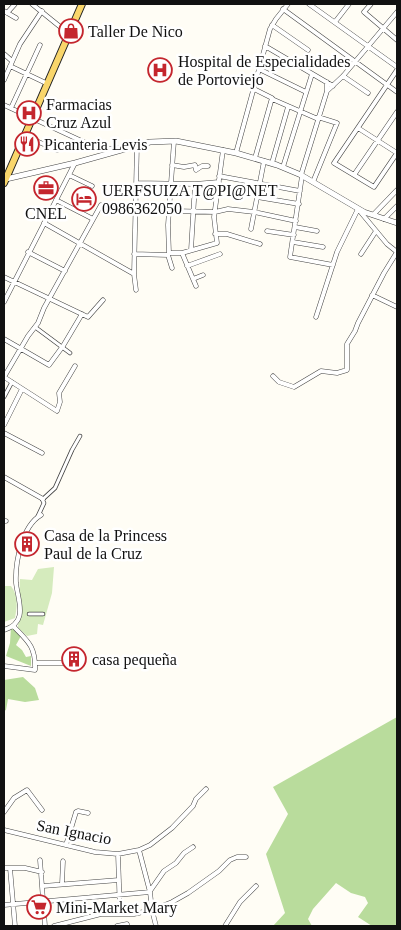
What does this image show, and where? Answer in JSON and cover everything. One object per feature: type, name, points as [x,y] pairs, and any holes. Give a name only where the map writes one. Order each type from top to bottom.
[{"type":"main road","points":[[4,181],[82,4]]},
{"type":"street","points":[[15,4],[5,12],[16,18]]},
{"type":"street","points":[[32,4],[69,34]]},
{"type":"street","points":[[236,153],[272,25],[288,4]]},
{"type":"street","points":[[309,4],[368,45],[397,68],[334,163],[374,187],[397,153],[358,128]]},
{"type":"street","points":[[335,22],[349,4]]},
{"type":"street","points":[[364,4],[370,5]]},
{"type":"street","points":[[370,5],[364,12],[397,40]]},
{"type":"street","points":[[283,9],[356,60],[397,92]]},
{"type":"street","points":[[4,80],[23,40],[42,11]]},
{"type":"street","points":[[333,265],[290,257],[299,204],[301,175],[328,91],[397,12]]},
{"type":"street","points":[[272,25],[308,50]]},
{"type":"street","points":[[11,108],[40,45]]},
{"type":"street","points":[[265,46],[333,86]]},
{"type":"street","points":[[4,54],[12,61]]},
{"type":"street","points":[[10,66],[48,84]]},
{"type":"street","points":[[259,69],[306,92]]},
{"type":"street","points":[[282,167],[312,74]]},
{"type":"street","points":[[343,76],[368,93]]},
{"type":"street","points":[[327,82],[328,91]]},
{"type":"street","points":[[254,89],[299,112],[337,123],[313,182]]},
{"type":"street","points":[[256,158],[272,99]]},
{"type":"street","points":[[4,105],[99,148],[110,149],[136,146]]},
{"type":"street","points":[[272,163],[288,107]]},
{"type":"street","points":[[354,175],[397,112]]},
{"type":"street","points":[[25,136],[57,150]]},
{"type":"street","points":[[4,181],[161,140],[174,141],[223,150],[272,163],[301,175],[358,209],[384,220],[397,223]]},
{"type":"street","points":[[172,268],[168,254],[170,184],[174,141]]},
{"type":"street","points":[[136,146],[134,254],[136,290]]},
{"type":"street","points":[[99,148],[101,152],[99,156]]},
{"type":"street","points":[[134,254],[182,253],[217,243],[215,212],[223,150]]},
{"type":"street","points":[[251,229],[264,161]]},
{"type":"street","points":[[4,302],[75,163]]},
{"type":"street","points":[[172,166],[184,167],[195,165],[196,170],[202,166],[208,166]]},
{"type":"street","points":[[69,175],[92,186]]},
{"type":"street","points":[[219,176],[300,191]]},
{"type":"street","points":[[136,183],[195,184],[219,182]]},
{"type":"street","points":[[191,250],[195,184]]},
{"type":"street","points":[[372,215],[397,190]]},
{"type":"street","points":[[257,197],[299,204]]},
{"type":"street","points":[[56,200],[93,219]]},
{"type":"street","points":[[75,366],[59,393],[57,411],[4,377],[20,348],[35,327],[101,205],[106,207]]},
{"type":"street","points":[[384,220],[397,206]]},
{"type":"street","points":[[135,210],[215,212],[224,209],[254,212],[296,221]]},
{"type":"street","points":[[273,376],[279,382],[294,387],[321,371],[337,372],[347,370],[347,344],[372,294],[397,252],[387,244],[358,209]]},
{"type":"street","points":[[316,318],[337,252],[358,209]]},
{"type":"street","points":[[44,223],[134,274]]},
{"type":"street","points":[[296,226],[317,231]]},
{"type":"street","points":[[267,231],[294,235]]},
{"type":"street","points":[[361,254],[376,231]]},
{"type":"street","points":[[215,234],[227,234],[260,244]]},
{"type":"street","points":[[293,242],[323,247]]},
{"type":"street","points":[[28,252],[65,271]]},
{"type":"street","points":[[182,253],[196,286]]},
{"type":"street","points":[[187,266],[220,254]]},
{"type":"street","points":[[193,279],[203,275]]},
{"type":"street","points":[[4,277],[88,317],[103,300]]},
{"type":"street","points":[[372,294],[397,307]]},
{"type":"street","points":[[4,339],[49,365],[82,314]]},
{"type":"street","points":[[35,327],[70,353]]},
{"type":"street","points":[[4,396],[12,382]]},
{"type":"street","points":[[4,425],[22,389]]},
{"type":"street","points":[[4,433],[42,453]]},
{"type":"street","points":[[4,630],[13,626],[19,616],[20,602],[16,575],[22,540],[30,525],[36,519],[44,503],[43,499],[55,488],[80,436]]},
{"type":"street","points":[[4,477],[43,499]]},
{"type":"street","points":[[36,519],[42,516]]},
{"type":"street","points":[[29,614],[43,614]]},
{"type":"street","points":[[4,666],[35,670],[30,644],[13,626]]},
{"type":"street","points":[[35,663],[64,663]]},
{"type":"street","points":[[156,926],[150,892],[139,850],[150,845],[168,831],[193,806],[196,799],[206,789]]},
{"type":"street","points":[[4,812],[14,798],[27,790],[42,810]]},
{"type":"street","points":[[66,845],[76,812],[88,813]]},
{"type":"street","name":"San Ignacio","points":[[4,830],[95,852],[118,854],[139,850]]},
{"type":"street","points":[[150,892],[164,871],[193,847]]},
{"type":"street","points":[[118,854],[120,913]]},
{"type":"street","points":[[54,926],[101,914],[134,914],[152,910],[188,893],[219,871],[230,860],[237,857],[246,858]]},
{"type":"street","points":[[40,860],[45,926]]},
{"type":"street","points":[[62,884],[63,861]]},
{"type":"street","points":[[4,868],[28,868],[42,872]]},
{"type":"street","points":[[10,868],[15,926]]},
{"type":"street","points":[[43,886],[119,880]]},
{"type":"street","points":[[225,926],[240,902],[256,886]]},
{"type":"street","points":[[4,905],[150,892]]},
{"type":"street","points":[[117,926],[127,924],[127,926]]},
{"type":"green space","points":[[54,567],[52,593],[43,625],[38,624],[37,634],[27,636],[18,628],[20,579],[32,580],[38,569]]},
{"type":"green space","points":[[5,586],[11,586],[14,590],[17,606],[15,618],[4,622]]},
{"type":"green space","points":[[11,627],[22,634],[16,645],[26,657],[31,656],[31,666],[6,656],[10,643]]},
{"type":"green space","points":[[23,677],[35,688],[39,700],[25,702],[8,699],[6,710],[4,711],[4,680]]},
{"type":"green space","points":[[397,717],[397,926],[372,926],[358,917],[368,903],[365,897],[351,893],[336,883],[313,909],[308,919],[312,926],[273,926],[285,913],[266,854],[288,814],[273,787]]},
{"type":"place","name":"Taller De Nico","points":[[71,31]]},
{"type":"place","name":"Hospital de Especialidades de Portoviejo","points":[[160,70]]},
{"type":"place","name":"Farmacias Cruz Azul","points":[[29,113]]},
{"type":"place","name":"Picanteria Levis","points":[[27,144]]},
{"type":"place","name":"CNEL","points":[[46,188]]},
{"type":"place","name":"UERFSUIZA T@PI@NET 0986362050","points":[[84,199]]},
{"type":"place","name":"Casa de la Princess Paul de la Cruz","points":[[27,544]]},
{"type":"place","name":"casa pequeña","points":[[74,659]]},
{"type":"place","name":"Mini-Market Mary","points":[[39,907]]}]
